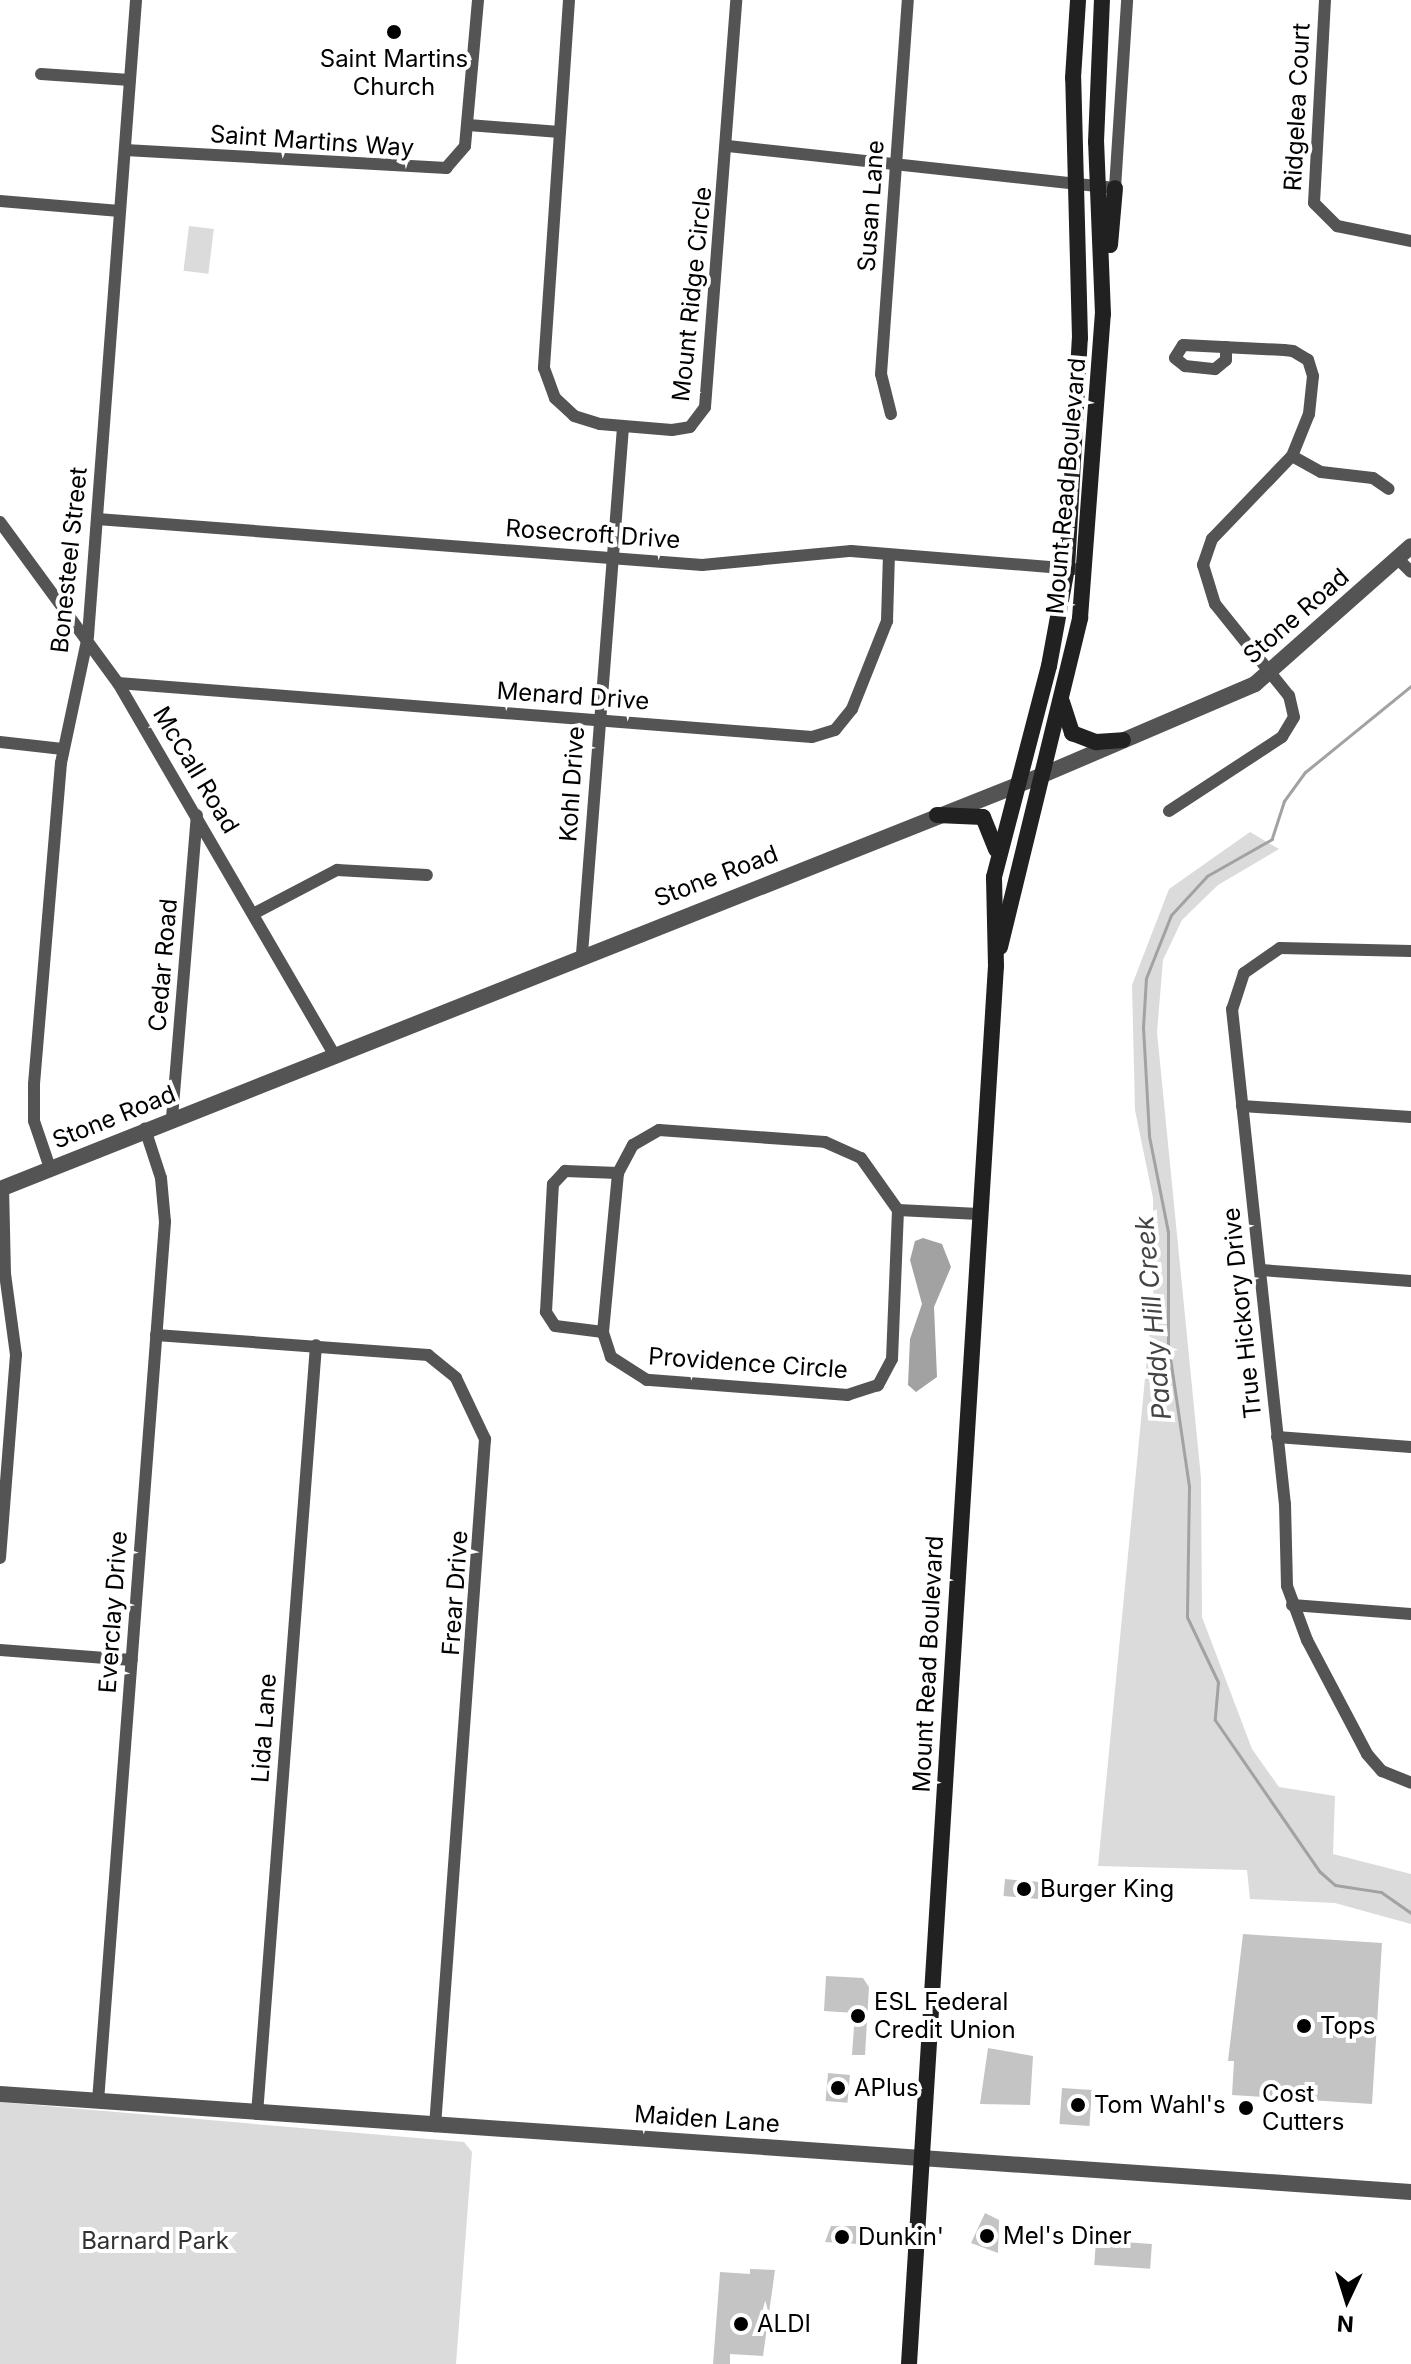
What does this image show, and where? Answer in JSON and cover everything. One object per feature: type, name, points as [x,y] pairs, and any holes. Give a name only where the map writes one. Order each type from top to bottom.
[{"type":"main road","name":"Mount Read Boulevard","points":[[909,2364],[996,966],[997,864],[1014,785],[1049,666],[1067,568],[1080,338],[1076,184],[1078,0]]},
{"type":"main road","name":"Mount Read Boulevard","points":[[996,966],[1038,777],[1062,693],[1085,570],[1103,314],[1106,187],[1102,0]]},
{"type":"main road","points":[[1062,693],[1063,720],[1072,733],[1096,742],[1123,740]]},
{"type":"main road","points":[[937,815],[983,817],[994,834],[997,864]]},
{"type":"street","name":"Bonesteel Street","points":[[50,1168],[34,1121],[34,1084],[63,749],[88,636],[136,0]]},
{"type":"street","name":"Saint Martins Way","points":[[125,150],[430,171],[457,159],[468,125],[478,0]]},
{"type":"street","name":"Mount Ridge Circle","points":[[569,0],[544,368],[555,398],[574,416],[623,427],[681,430],[696,422],[705,407],[728,146],[736,0]]},
{"type":"street","name":"Susan Lane","points":[[891,414],[881,374],[908,0]]},
{"type":"street","name":"Mount Read Boulevard","points":[[1106,187],[1127,0]]},
{"type":"street","name":"Ridgelea Court","points":[[1325,0],[1314,203],[1337,226],[1411,241]]},
{"type":"street","points":[[41,74],[130,80]]},
{"type":"street","points":[[468,125],[560,132]]},
{"type":"street","points":[[728,146],[1106,187]]},
{"type":"street","points":[[0,201],[120,211]]},
{"type":"street","points":[[1169,811],[1291,727],[1292,701],[1215,604],[1203,565],[1212,539],[1292,456],[1312,400],[1308,360],[1293,351],[1226,347]]},
{"type":"street","name":"Kohl Drive","points":[[582,954],[623,427]]},
{"type":"street","points":[[1292,456],[1321,472],[1373,478],[1389,489]]},
{"type":"street","name":"Rosecroft Drive","points":[[97,519],[734,565],[841,552],[1085,570]]},
{"type":"street","name":"McCall Road","points":[[0,522],[88,636],[118,683],[255,913],[333,1053]]},
{"type":"street","name":"Stone Road","points":[[2,1188],[582,954],[1038,777],[1123,740],[1271,672],[1411,546]]},
{"type":"street","name":"Menard Drive","points":[[118,683],[812,737],[835,730],[852,709],[887,621],[889,555]]},
{"type":"street","points":[[1398,559],[1411,572]]},
{"type":"street","points":[[0,742],[63,749]]},
{"type":"street","name":"Cedar Road","points":[[172,1118],[197,815]]},
{"type":"street","points":[[255,913],[337,870],[427,875]]},
{"type":"street","name":"True Hickory Drive","points":[[1411,951],[1290,945],[1252,964],[1239,981],[1232,1009],[1261,1270],[1292,1605],[1367,1754],[1382,1771],[1411,1783]]},
{"type":"street","points":[[1242,1106],[1411,1117]]},
{"type":"street","name":"Everclay Drive","points":[[98,2101],[165,1201],[145,1129]]},
{"type":"street","points":[[618,1173],[565,1171],[553,1184],[546,1312],[555,1326],[603,1332],[618,1173],[633,1145],[659,1130],[825,1142],[861,1158],[898,1210],[979,1214]]},
{"type":"street","points":[[0,1558],[16,1355],[5,1274],[2,1188]]},
{"type":"street","name":"Providence Circle","points":[[603,1332],[611,1357],[634,1377],[833,1395],[865,1392],[888,1374],[892,1359],[898,1210]]},
{"type":"street","points":[[1261,1270],[1411,1281]]},
{"type":"street","name":"Frear Drive","points":[[156,1335],[316,1345],[436,1358],[456,1378],[487,1447],[435,2126]]},
{"type":"street","name":"Lida Lane","points":[[257,2114],[316,1345]]},
{"type":"street","points":[[1277,1437],[1411,1447]]},
{"type":"street","points":[[1292,1605],[1411,1614]]},
{"type":"street","points":[[0,1650],[132,1660]]},
{"type":"street","name":"Maiden Lane","points":[[0,2094],[1411,2192]]},
{"type":"green space","points":[[189,226],[214,229],[208,274],[184,271]]},
{"type":"green space","points":[[1250,832],[1279,849],[1218,885],[1182,920],[1163,960],[1157,1032],[1201,1478],[1202,1617],[1252,1749],[1279,1787],[1335,1796],[1333,1854],[1411,1874],[1411,1924],[1335,1903],[1250,1899],[1247,1870],[1098,1866],[1154,1285],[1153,1198],[1135,1110],[1132,985],[1169,889]]},
{"type":"green space","name":"Barnard Park","points":[[0,2102],[464,2142],[472,2152],[456,2364],[0,2364]]},
{"type":"shaded area","points":[[923,1238],[942,1244],[951,1267],[934,1307],[937,1377],[916,1392],[908,1385],[910,1339],[922,1304],[910,1260],[915,1241]]},
{"type":"building","name":"Burger King","points":[[1005,1879],[1043,1882],[1041,1899],[1004,1896]]},
{"type":"building","name":"Tops","points":[[1243,1934],[1382,1943],[1372,2104],[1232,2095],[1234,2061],[1228,2061]]},
{"type":"building","name":"ESL Federal Credit Union","points":[[826,1976],[863,1978],[869,1987],[865,2055],[852,2055],[855,2013],[824,2011]]},
{"type":"building","points":[[988,2048],[1033,2056],[1030,2105],[980,2104]]},
{"type":"building","name":"APlus","points":[[828,2073],[850,2075],[847,2103],[826,2101]]},
{"type":"building","name":"Tom Wahl's","points":[[1062,2088],[1092,2090],[1089,2126],[1059,2124]]},
{"type":"building","name":"Mel's Diner","points":[[985,2213],[999,2220],[998,2253],[971,2243]]},
{"type":"building","name":"Dunkin'","points":[[831,2226],[860,2226],[859,2244],[825,2242]]},
{"type":"building","points":[[1096,2240],[1152,2244],[1150,2269],[1094,2265]]},
{"type":"building","name":"ALDI","points":[[750,2269],[775,2270],[763,2356],[730,2354],[730,2364],[713,2364],[720,2272],[750,2274]]},
{"type":"waterway","name":"Paddy Hill Creek","points":[[1411,686],[1305,772],[1284,801],[1272,839],[1207,876],[1171,915],[1146,978],[1143,1027],[1149,1136],[1168,1232],[1168,1344],[1189,1487],[1187,1617],[1218,1682],[1215,1720],[1319,1871],[1335,1885],[1381,1892],[1411,1913]]},
{"type":"place","name":"Saint Martins Church","points":[[394,32]]},
{"type":"place","name":"Burger King","points":[[1024,1889]]},
{"type":"place","name":"ESL Federal Credit Union","points":[[858,2016]]},
{"type":"place","name":"Tops","points":[[1304,2026]]},
{"type":"place","name":"APlus","points":[[838,2088]]},
{"type":"place","name":"Tom Wahl's","points":[[1078,2105]]},
{"type":"place","name":"Cost Cutters","points":[[1246,2108]]},
{"type":"place","name":"Mel's Diner","points":[[987,2236]]},
{"type":"place","name":"Dunkin'","points":[[842,2237]]},
{"type":"place","name":"ALDI","points":[[741,2324]]}]
